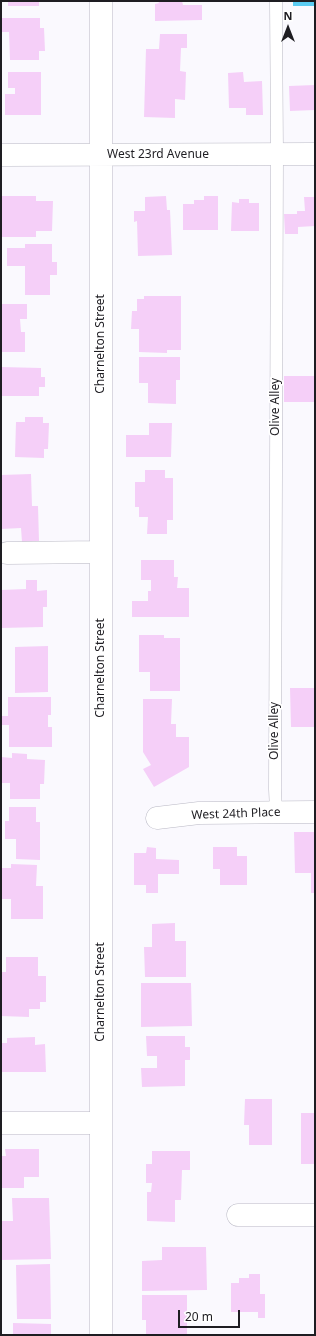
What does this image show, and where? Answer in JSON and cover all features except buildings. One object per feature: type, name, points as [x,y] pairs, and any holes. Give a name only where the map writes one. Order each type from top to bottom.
[{"type":"street","name":"Charnelton Street","points":[[101,1],[101,1335]]},
{"type":"street","name":"West 23rd Avenue","points":[[1,155],[315,154]]},
{"type":"street","points":[[7,552],[101,552]]},
{"type":"street","name":"West 24th Place","points":[[157,818],[199,814],[315,812]]},
{"type":"street","points":[[1,1123],[101,1123]]},
{"type":"street","points":[[238,1215],[315,1215]]},
{"type":"lane","name":"Olive Alley","points":[[276,1],[276,812]]},
{"type":"water","points":[[293,1],[315,1],[315,6],[293,6]]}]
